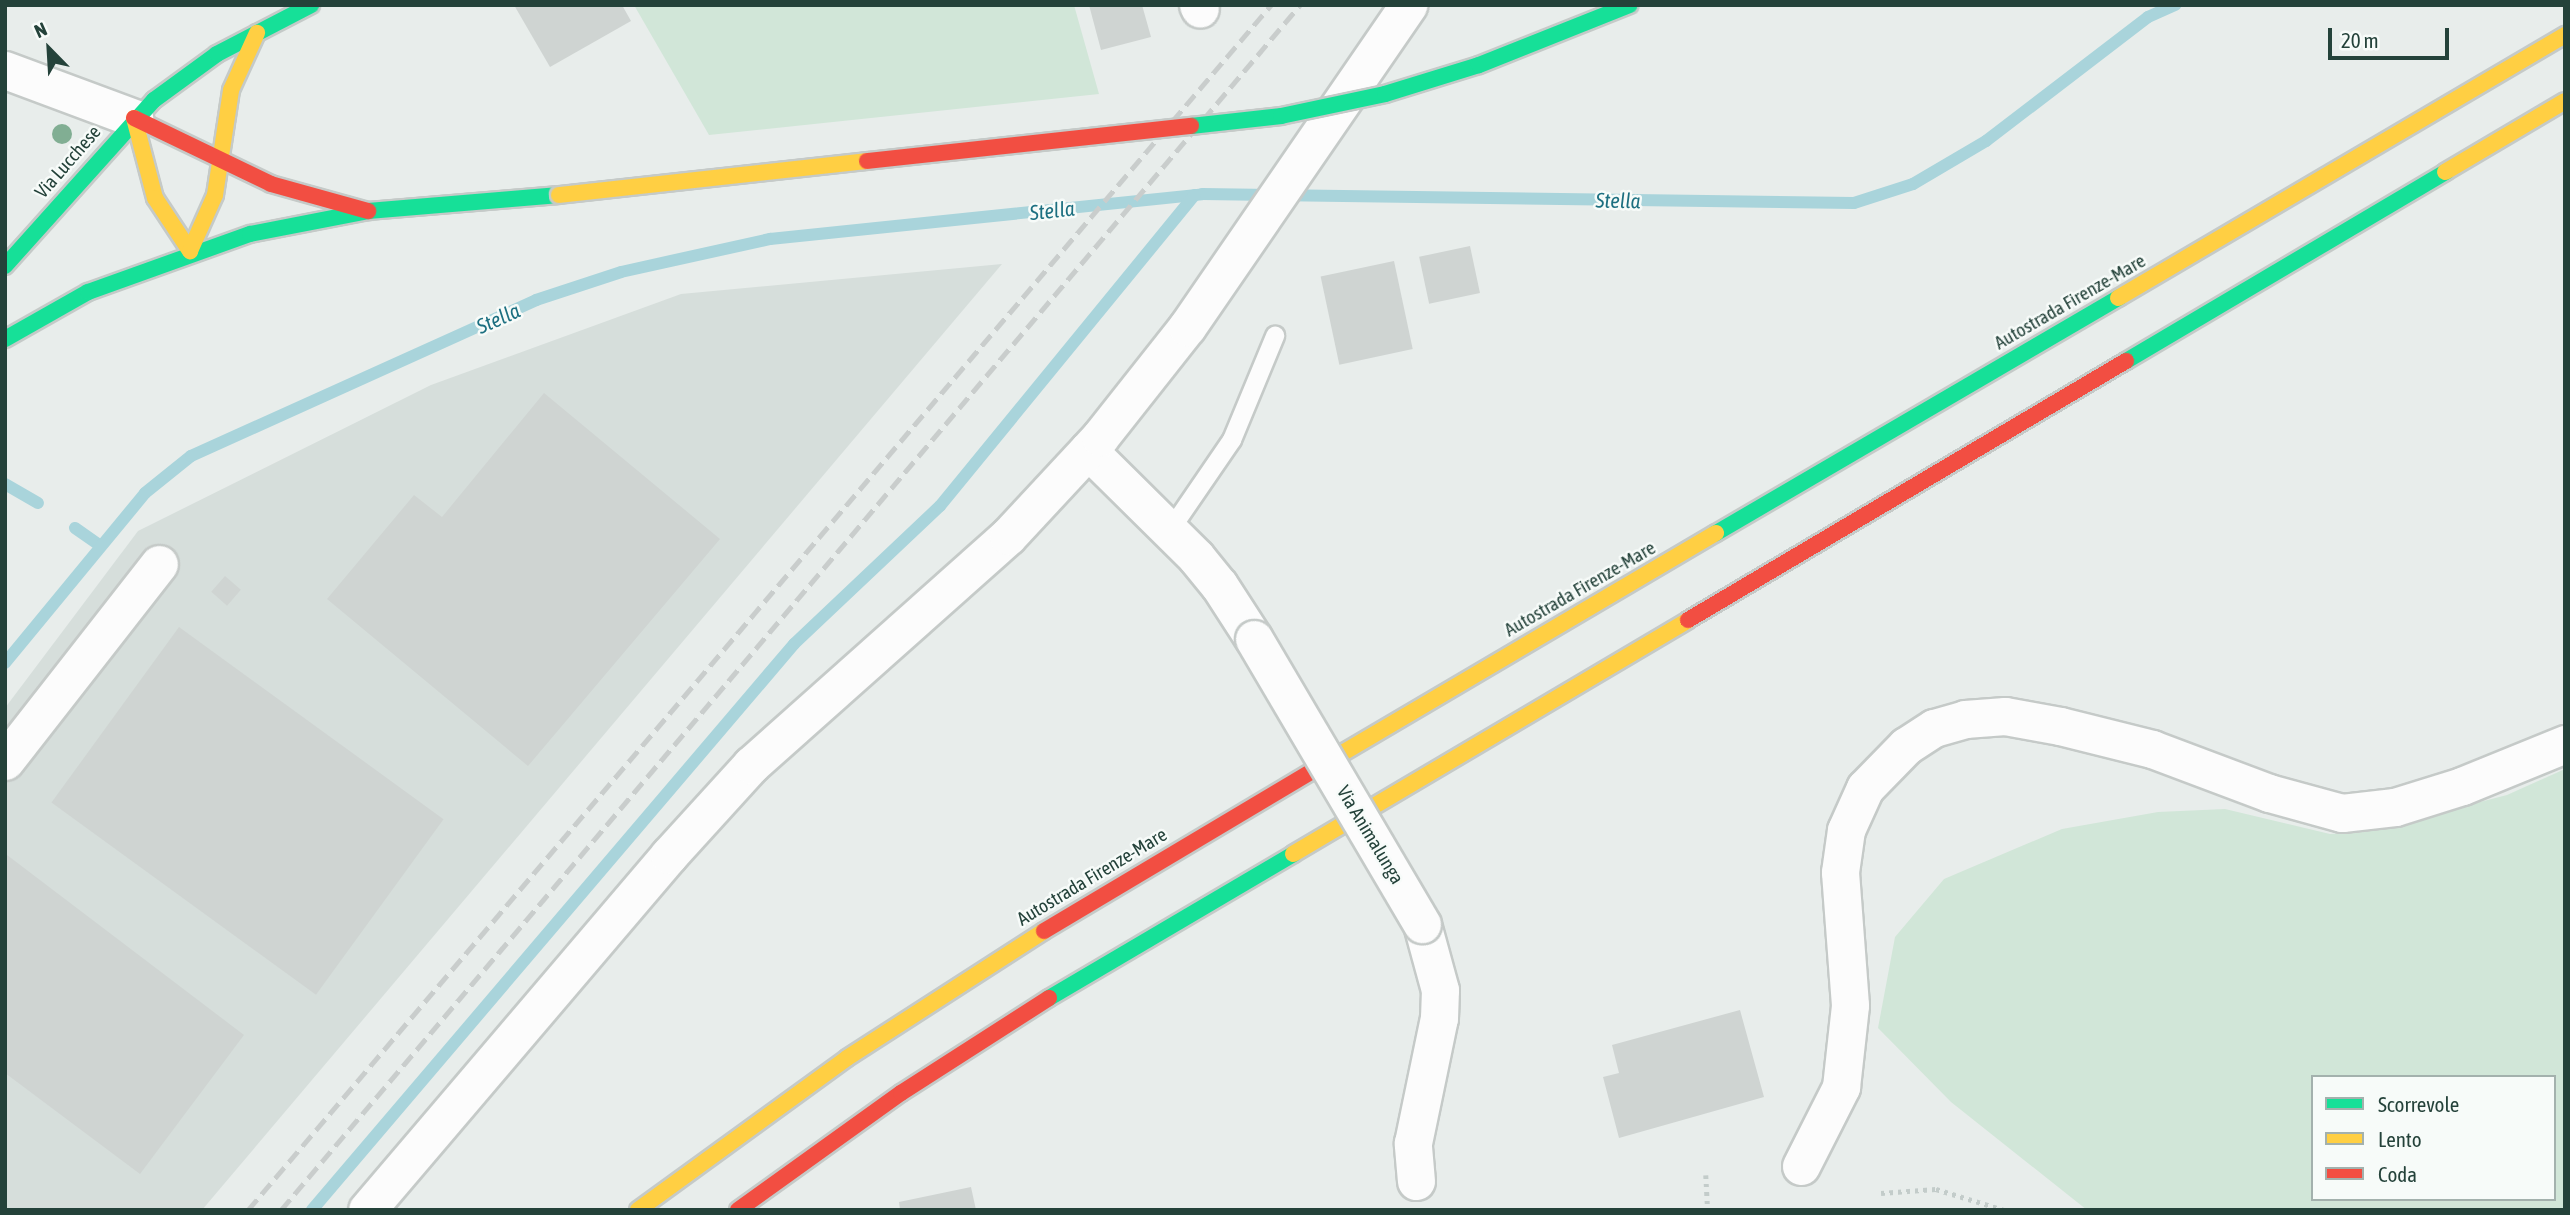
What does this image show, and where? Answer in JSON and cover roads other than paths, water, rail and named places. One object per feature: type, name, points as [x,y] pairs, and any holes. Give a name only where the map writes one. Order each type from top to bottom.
[{"type":"main road","name":"Via Lucchese","points":[[5,266],[134,118],[179,78],[311,5]]},
{"type":"main road","points":[[5,339],[88,292],[190,251],[368,211],[559,195],[1281,116],[1385,94],[1479,65],[1630,5]]},
{"type":"main road","points":[[190,251],[215,195],[223,158],[231,90],[257,33]]},
{"type":"main road","name":"Autostrada Firenze-Mare","points":[[638,1210],[847,1058],[1086,904],[2565,36]]},
{"type":"main road","points":[[738,1210],[901,1093],[1027,1011],[2565,101]]},
{"type":"main road","points":[[134,118],[223,158],[271,184],[368,211]]},
{"type":"main road","points":[[134,118],[155,198],[168,224],[190,251]]},
{"type":"street","points":[[367,1210],[669,855],[751,765],[1008,536],[1088,450],[1187,327],[1408,5]]},
{"type":"street","points":[[5,70],[134,118]]},
{"type":"street","name":"Via Animalunga","points":[[1088,450],[1171,529],[1219,585],[1254,639],[1422,924],[1440,990],[1439,1018],[1413,1143],[1416,1181]]},
{"type":"street","points":[[5,761],[159,564]]},
{"type":"street","points":[[1801,1166],[1842,1087],[1850,1005],[1840,872],[1846,830],[1865,788],[1906,746],[1934,728],[1965,719],[2005,716],[2060,726],[2152,749],[2269,793],[2342,813],[2395,807],[2462,786],[2565,744]]},
{"type":"lane","points":[[1171,529],[1232,440],[1275,337]]},
{"type":"waterway","name":"Stella","points":[[5,663],[145,493],[191,456],[536,300],[621,272],[770,239],[1202,194],[1854,203],[1913,184],[1986,141],[2148,17],[2175,5]]},
{"type":"waterway","points":[[312,1210],[794,644],[940,506],[1195,195]]},
{"type":"waterway","points":[[5,484],[38,503]]},
{"type":"waterway","points":[[75,528],[99,545]]},
{"type":"railway","points":[[248,1210],[1271,5]]},
{"type":"railway","points":[[281,1210],[1300,5]]}]
